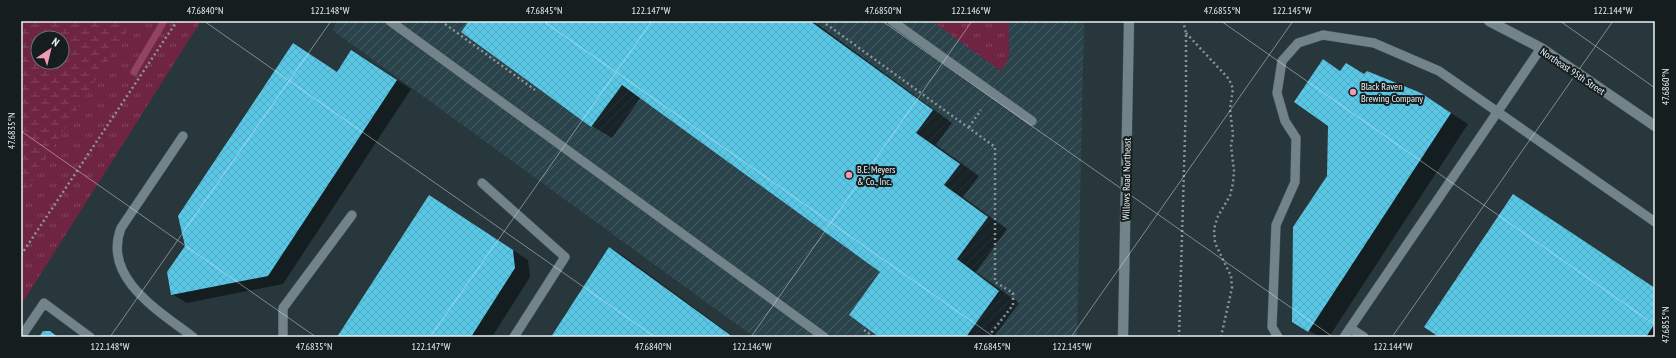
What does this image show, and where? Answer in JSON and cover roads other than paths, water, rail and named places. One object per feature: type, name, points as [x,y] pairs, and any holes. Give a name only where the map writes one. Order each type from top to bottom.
[{"type":"main road","name":"Willows Road Northeast","points":[[1123,337],[1129,21]]},
{"type":"main road","name":"Northeast 95th Street","points":[[1488,21],[1541,48],[1655,126]]},
{"type":"lane","points":[[390,21],[824,337]]},
{"type":"lane","points":[[892,21],[1032,121]]},
{"type":"lane","points":[[1278,337],[1272,327],[1276,225],[1295,182],[1296,138],[1285,121],[1276,93],[1282,61],[1298,43],[1324,35],[1374,44],[1439,71],[1655,222]]},
{"type":"lane","points":[[1344,337],[1541,48]]},
{"type":"lane","points":[[182,136],[121,228],[116,241],[117,258],[128,280],[138,294],[193,337]]},
{"type":"lane","points":[[482,183],[565,257],[514,337]]},
{"type":"lane","points":[[283,337],[283,308],[352,215]]},
{"type":"lane","points":[[21,337],[44,303],[90,337]]},
{"type":"lane","points":[[1350,328],[1364,337]]},
{"type":"waterway","points":[[134,72],[164,21]]},
{"type":"place","name":"Black Raven Brewing Company","points":[[1353,92]]},
{"type":"place","name":"B.E. Meyers & Co., Inc.","points":[[849,175]]}]
